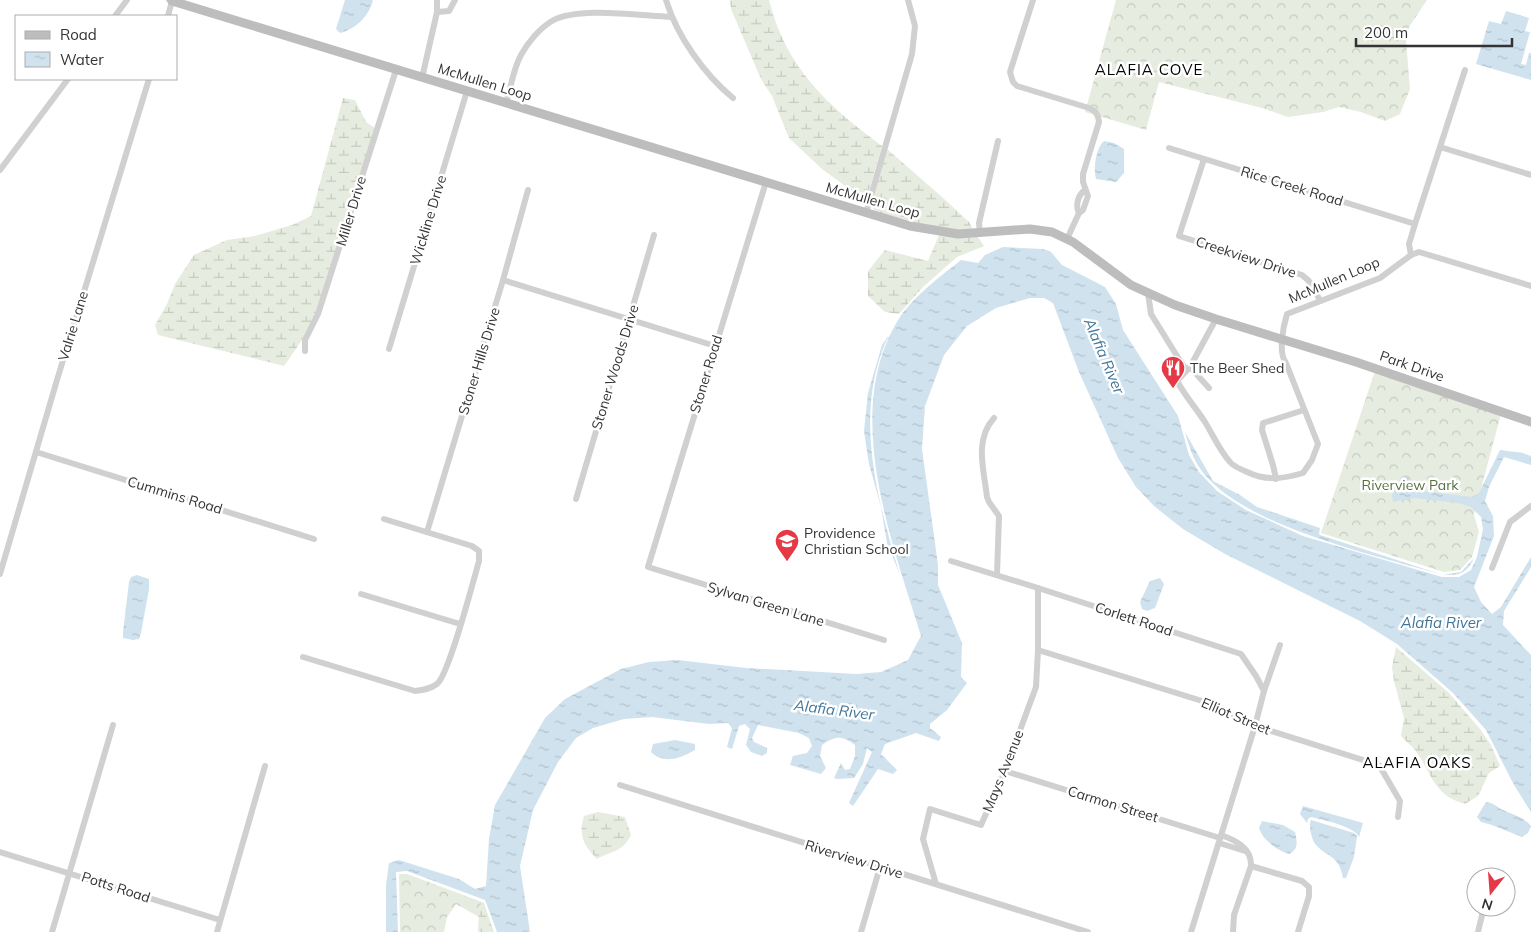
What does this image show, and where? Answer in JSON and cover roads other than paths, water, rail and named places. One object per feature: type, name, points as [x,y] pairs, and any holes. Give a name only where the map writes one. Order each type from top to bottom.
[{"type":"street","points":[[116,15],[127,0]]},
{"type":"street","points":[[168,15],[171,0]]},
{"type":"street","name":"McMullen Loop","points":[[171,0],[866,213],[934,231],[980,234],[1035,229],[1052,232],[1068,239],[1113,272],[1148,293],[1216,319],[1283,339],[1286,314],[1380,278],[1411,255]]},
{"type":"street","points":[[422,78],[437,12],[436,0]]},
{"type":"street","points":[[437,12],[449,11],[455,0]]},
{"type":"street","points":[[666,0],[671,17],[681,36],[723,89],[733,98]]},
{"type":"street","points":[[866,213],[912,54],[915,26],[908,0]]},
{"type":"street","points":[[1033,0],[1010,76],[1017,86],[1089,108],[1094,110],[1098,116],[1098,122],[1083,174],[1085,190],[1088,196],[1068,239]]},
{"type":"street","points":[[506,103],[520,56],[528,43],[553,21],[567,16],[586,13],[671,17]]},
{"type":"street","name":"Miller Drive","points":[[305,351],[305,340],[318,314],[396,70]]},
{"type":"street","points":[[1465,70],[1409,244],[1411,255],[1419,252],[1531,286]]},
{"type":"street","points":[[0,170],[67,80]]},
{"type":"street","name":"Valrie Lane","points":[[0,574],[149,80]]},
{"type":"street","name":"Wickline Drive","points":[[389,349],[468,92]]},
{"type":"street","points":[[980,234],[979,223],[998,141]]},
{"type":"street","points":[[1440,147],[1531,175]]},
{"type":"street","name":"Rice Creek Road","points":[[1169,148],[1415,224]]},
{"type":"street","name":"Creekview Drive","points":[[1204,159],[1179,236],[1302,275],[1309,280],[1320,301]]},
{"type":"street","name":"Stoner Road","points":[[648,567],[766,182]]},
{"type":"street","name":"Stoner Hills Drive","points":[[427,532],[503,280],[528,190]]},
{"type":"street","points":[[1079,213],[1076,208],[1080,194],[1085,190]]},
{"type":"street","points":[[1078,201],[1085,203]]},
{"type":"street","name":"Stoner Woods Drive","points":[[576,499],[654,235]]},
{"type":"street","points":[[503,280],[715,346]]},
{"type":"street","points":[[1148,293],[1151,314],[1182,364],[1209,388]]},
{"type":"street","points":[[1216,319],[1189,369],[1177,381],[1183,394],[1193,404],[1230,462],[1255,476],[1276,479],[1303,473],[1312,460],[1318,444],[1282,357],[1283,339]]},
{"type":"street","name":"Park Drive","points":[[1283,339],[1531,422]]},
{"type":"street","points":[[1276,479],[1262,424],[1304,410]]},
{"type":"street","points":[[994,418],[986,426],[984,432],[982,455],[987,497],[999,516],[997,575]]},
{"type":"street","name":"Cummins Road","points":[[36,452],[314,539]]},
{"type":"street","points":[[1492,568],[1510,522],[1531,506]]},
{"type":"street","points":[[303,657],[415,691],[425,690],[438,683],[446,669],[460,624],[479,562],[479,551],[472,546],[384,519]]},
{"type":"street","name":"Corlett Road","points":[[951,562],[1038,588],[1240,654],[1264,691]]},
{"type":"street","name":"Sylvan Green Lane","points":[[648,567],[884,640]]},
{"type":"street","name":"Mays Avenue","points":[[936,884],[923,839],[930,809],[981,825],[1005,771],[1036,687],[1038,588]]},
{"type":"street","points":[[361,594],[460,624]]},
{"type":"street","points":[[1191,932],[1255,726],[1264,691],[1280,645]]},
{"type":"street","name":"Elliot Street","points":[[1038,650],[1215,705],[1255,726],[1379,766],[1400,801],[1398,818]]},
{"type":"street","points":[[52,932],[113,725]]},
{"type":"street","points":[[217,932],[265,766]]},
{"type":"street","name":"Carmon Street","points":[[1005,771],[1220,839],[1246,851],[1252,860],[1251,866]]},
{"type":"street","name":"Riverview Drive","points":[[620,785],[1088,932]]},
{"type":"street","name":"Potts Road","points":[[0,852],[220,920]]},
{"type":"street","points":[[1232,932],[1234,915],[1251,866],[1302,881],[1309,887],[1309,896],[1298,932]]},
{"type":"street","points":[[861,932],[880,867]]},
{"type":"street","points":[[1478,932],[1482,917]]},
{"type":"water","points":[[345,0],[373,0],[361,21],[340,33],[336,29]]},
{"type":"water","points":[[1506,11],[1529,18],[1525,31],[1530,32],[1521,64],[1526,65],[1529,53],[1531,53],[1531,80],[1476,64],[1489,21],[1501,24]]},
{"type":"water","points":[[1104,141],[1114,143],[1124,149],[1124,173],[1116,182],[1096,179],[1096,158],[1099,148]]},
{"type":"water","name":"Alafia River","points":[[1003,247],[1043,249],[1051,252],[1062,265],[1105,287],[1116,304],[1123,330],[1178,416],[1189,455],[1199,472],[1217,491],[1246,510],[1303,536],[1442,577],[1459,577],[1471,570],[1477,557],[1483,529],[1481,517],[1471,507],[1458,503],[1415,498],[1393,502],[1392,495],[1401,477],[1406,476],[1423,491],[1472,497],[1479,493],[1500,450],[1531,456],[1531,465],[1504,457],[1489,487],[1485,501],[1493,516],[1494,536],[1474,587],[1481,602],[1492,614],[1501,607],[1531,557],[1531,567],[1504,611],[1503,625],[1531,655],[1531,812],[1514,785],[1486,730],[1453,693],[1397,644],[1360,621],[1225,554],[1183,529],[1154,506],[1136,487],[1118,458],[1079,372],[1053,303],[1044,298],[1030,298],[996,308],[967,326],[944,355],[925,406],[922,449],[938,565],[938,585],[962,643],[961,677],[967,683],[947,710],[930,724],[930,728],[941,737],[939,741],[916,733],[885,744],[881,754],[897,770],[893,774],[878,769],[853,806],[849,803],[872,752],[867,748],[863,764],[854,778],[834,778],[841,763],[845,770],[850,769],[855,756],[855,745],[842,738],[835,738],[822,745],[820,756],[826,768],[821,774],[790,765],[793,756],[807,753],[812,746],[809,738],[799,733],[758,725],[752,738],[754,742],[767,748],[767,753],[762,756],[751,752],[746,745],[750,729],[745,724],[739,726],[732,749],[727,747],[732,728],[728,723],[709,724],[652,717],[624,719],[593,728],[576,738],[558,762],[533,810],[520,866],[530,932],[497,932],[485,900],[407,871],[396,872],[398,932],[386,932],[386,885],[389,863],[399,860],[459,879],[475,889],[486,886],[489,839],[495,805],[545,718],[565,699],[621,669],[649,662],[678,660],[746,668],[857,674],[881,672],[908,660],[921,636],[886,518],[877,476],[873,434],[874,393],[882,354],[900,317],[929,286],[961,260],[978,263],[985,255]]},
{"type":"water","points":[[889,335],[878,364],[872,394],[870,424],[877,486],[883,516],[900,575],[887,543],[881,507],[869,464],[864,431],[868,393],[882,345]]},
{"type":"water","points":[[1185,432],[1213,481],[1240,495],[1257,507],[1320,528],[1320,535],[1443,575],[1348,548],[1278,523],[1247,508],[1221,490],[1201,470],[1193,457]]},
{"type":"water","points":[[1474,558],[1468,568],[1462,573],[1443,575],[1461,572]]},
{"type":"water","points":[[137,575],[149,579],[149,589],[141,633],[139,639],[133,640],[123,638],[123,632],[129,582],[131,577]]},
{"type":"water","points":[[1160,578],[1164,584],[1155,608],[1147,611],[1142,609],[1140,602],[1150,581]]},
{"type":"water","points":[[675,740],[695,744],[695,750],[673,759],[661,758],[651,752],[653,744]]},
{"type":"water","points":[[1486,802],[1524,820],[1531,826],[1528,833],[1522,837],[1481,822],[1477,817]]},
{"type":"water","points":[[1303,806],[1363,823],[1359,837],[1351,830],[1330,822],[1311,817],[1307,823],[1300,814]]},
{"type":"water","points":[[1311,820],[1354,833],[1357,836],[1354,857],[1346,878],[1343,878],[1336,861],[1315,843],[1310,829]]},
{"type":"water","points":[[1262,821],[1283,825],[1295,832],[1297,842],[1294,850],[1289,854],[1271,844],[1259,828]]},
{"type":"place","name":"The Beer Shed","points":[[1173,389]]},
{"type":"place","name":"Providence Christian School","points":[[787,562]]},
{"type":"district","name":"ALAFIA COVE","points":[[1149,70]]},
{"type":"district","name":"ALAFIA OAKS","points":[[1417,763]]},
{"type":"park label","name":"Riverview Park","points":[[1410,485]]}]
